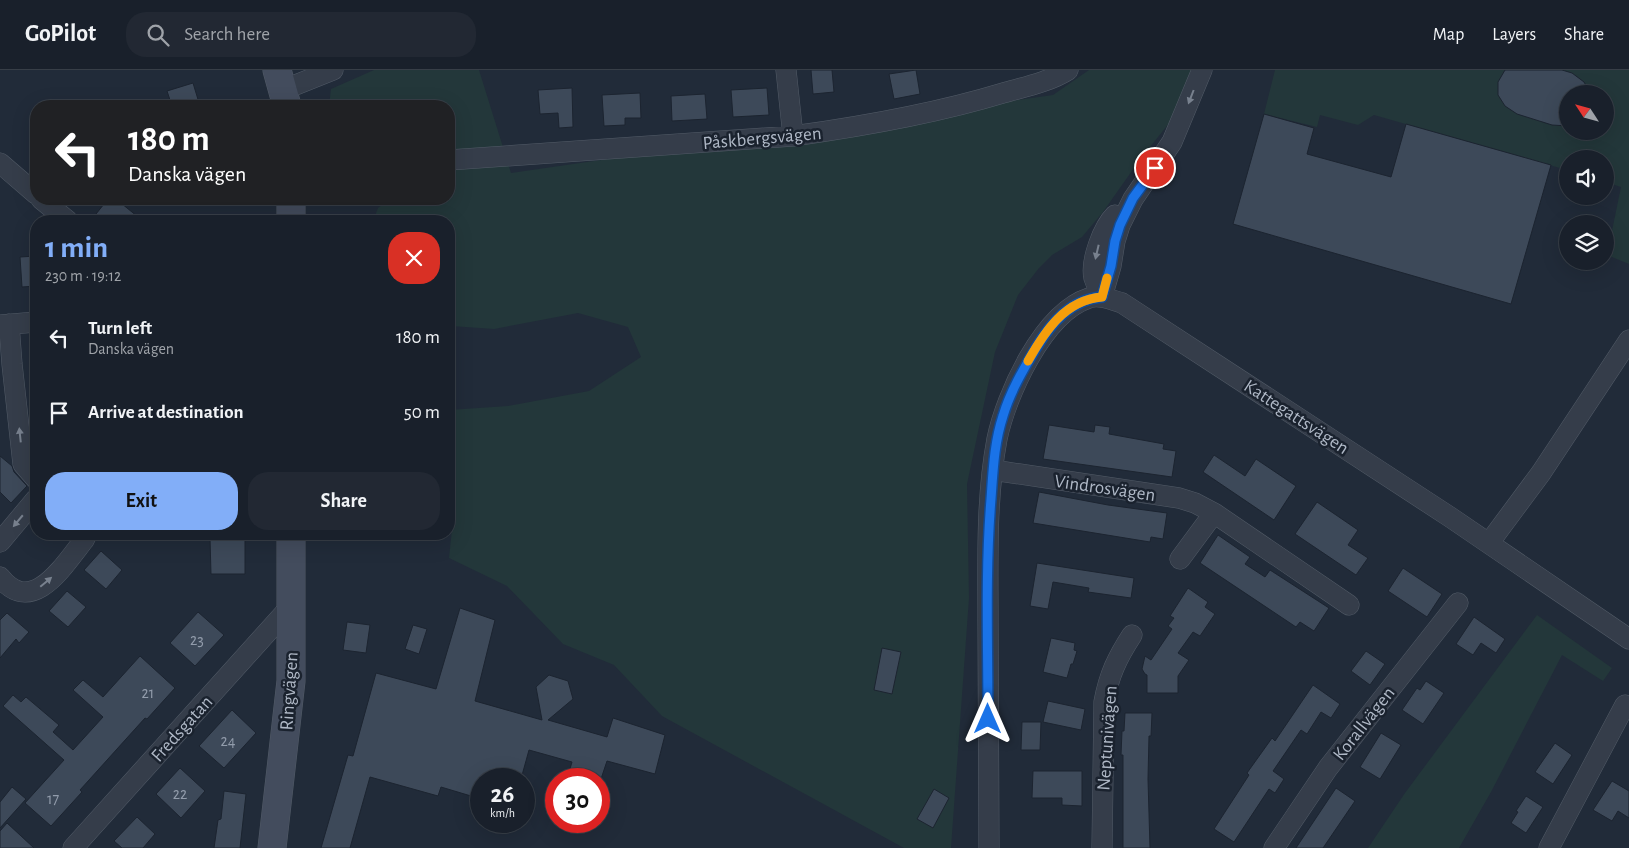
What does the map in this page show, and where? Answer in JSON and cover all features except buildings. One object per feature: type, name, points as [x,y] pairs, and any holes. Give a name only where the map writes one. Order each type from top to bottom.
[{"type":"street","points":[[282,89],[333,70]]},
{"type":"street","points":[[786,70],[793,136]]},
{"type":"street","name":"Påskbergsvägen","points":[[455,160],[793,136],[945,110],[1022,78],[1062,74],[1068,70]]},
{"type":"street","points":[[989,848],[988,532],[993,470],[1002,417],[1020,374],[1049,328],[1068,309],[1090,298],[1102,297],[1120,225],[1133,198],[1172,142],[1202,70]]},
{"type":"street","points":[[0,163],[30,189]]},
{"type":"street","points":[[48,205],[61,215]]},
{"type":"street","name":"Kattegattsvägen","points":[[1102,297],[1122,303],[1269,398],[1489,543],[1629,639]]},
{"type":"street","points":[[30,323],[5,325],[12,364],[23,464],[30,472]]},
{"type":"street","points":[[1489,543],[1541,472],[1629,340]]},
{"type":"street","name":"Vindrosvägen","points":[[993,470],[1179,498],[1195,504],[1214,513],[1349,605]]},
{"type":"street","points":[[0,542],[30,506]]},
{"type":"street","points":[[1180,559],[1214,513]]},
{"type":"street","points":[[1,581],[16,591],[26,593],[37,590],[56,574],[84,540]]},
{"type":"street","name":"Ringvägen","points":[[272,848],[292,658],[290,607],[291,540]]},
{"type":"street","name":"Korallvägen","points":[[1274,848],[1328,768],[1458,603]]},
{"type":"street","name":"Fredsgatan","points":[[73,848],[290,607]]},
{"type":"street","name":"Neptunivägen","points":[[1102,848],[1104,702],[1107,683],[1112,669],[1132,634]]},
{"type":"street","points":[[1549,848],[1625,705]]},
{"type":"green space","points":[[374,70],[479,70],[511,173],[1053,95],[1089,70],[1192,70],[1179,111],[1141,158],[1103,212],[1082,237],[1052,255],[1018,295],[995,352],[967,484],[969,598],[951,848],[904,848],[662,716],[614,665],[563,644],[507,586],[449,558],[451,540],[455,540],[455,410],[508,406],[589,391],[641,357],[628,327],[578,313],[494,329],[455,326],[455,215],[375,215],[382,205],[455,205],[455,100],[330,100],[331,89]]},
{"type":"green space","points":[[1275,70],[1629,70],[1629,264],[1614,258],[1614,221],[1621,187],[1614,185],[1614,150],[1559,150],[1559,168],[1374,115],[1358,125],[1320,115],[1317,127],[1264,114]]},
{"type":"green space","points":[[1537,615],[1612,668],[1603,681],[1562,655],[1491,792],[1459,848],[1368,848],[1405,793]]},
{"type":"slow traffic","points":[[1028,361],[1057,318],[1078,303],[1090,298],[1102,297],[1107,278]]},
{"type":"route","points":[[988,719],[988,532],[993,470],[1002,417],[1020,374],[1038,344],[1057,318],[1078,303],[1090,298],[1102,297],[1120,225],[1133,198],[1155,168]]}]
